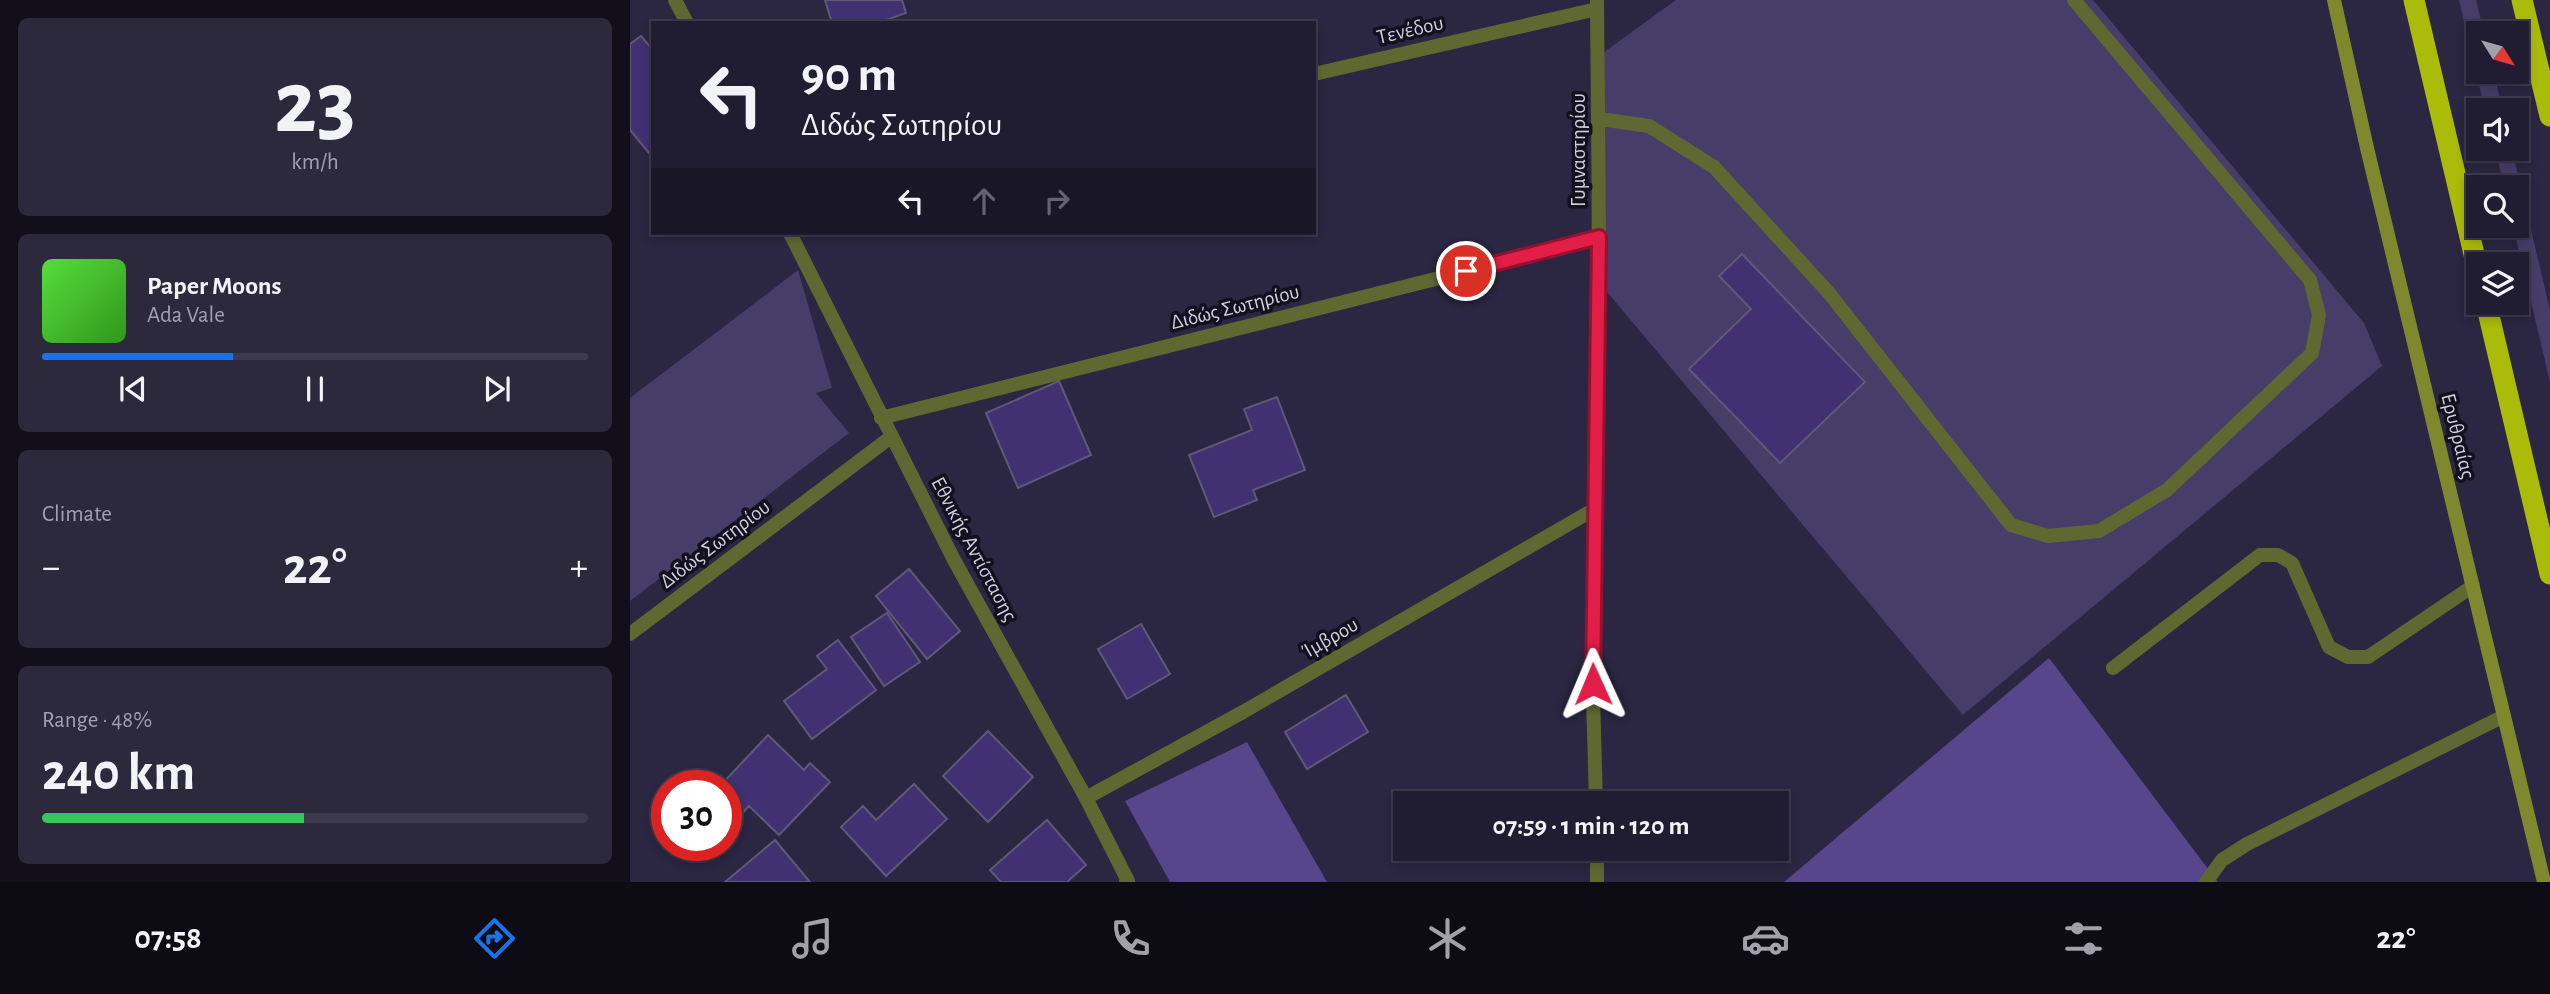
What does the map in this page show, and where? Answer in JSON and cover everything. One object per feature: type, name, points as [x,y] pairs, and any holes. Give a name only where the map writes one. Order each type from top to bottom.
[{"type":"highway","points":[[2414,0],[2474,252]]},
{"type":"highway","points":[[2522,0],[2550,116]]},
{"type":"highway","points":[[2489,315],[2550,574]]},
{"type":"main road","name":"Ερυθραίας","points":[[2334,0],[2367,148],[2544,882]]},
{"type":"street","points":[[676,0],[686,21]]},
{"type":"street","points":[[1600,119],[1649,126],[1714,167],[1829,293],[2011,525],[2048,536],[2099,531],[2167,490],[2312,353],[2319,315],[2310,280],[2074,0]]},
{"type":"street","name":"Γυμναστηρίου","points":[[1596,791],[1592,660],[1600,119],[1597,4]]},
{"type":"street","name":"Τενέδου","points":[[1316,74],[1597,4]]},
{"type":"street","name":"Εθνικής Αντίστασης","points":[[791,235],[954,560],[1086,798],[1127,881]]},
{"type":"street","name":"Διδώς Σωτηρίου","points":[[881,418],[1599,237]]},
{"type":"street","name":"Διδώς Σωτηρίου","points":[[630,634],[891,437]]},
{"type":"street","name":"Ίμβρου","points":[[1086,798],[1255,705],[1593,510]]},
{"type":"street","points":[[2113,668],[2260,555],[2278,555],[2292,563],[2329,647],[2348,657],[2368,657],[2473,586]]},
{"type":"street","points":[[2206,882],[2222,860],[2247,844],[2504,716]]},
{"type":"street","points":[[1597,861],[1597,882]]},
{"type":"shaded area","points":[[1676,0],[2093,0],[2364,323],[2382,366],[1963,715],[1591,273],[1593,60]]},
{"type":"shaded area","points":[[2459,0],[2476,0],[2481,21],[2466,21],[2466,30]]},
{"type":"shaded area","points":[[2479,84],[2496,84],[2500,98],[2482,98]]},
{"type":"shaded area","points":[[2498,161],[2515,161],[2518,175],[2501,175]]},
{"type":"shaded area","points":[[2529,221],[2550,310],[2550,382],[2529,293],[2529,252],[2519,252],[2516,238],[2529,238]]},
{"type":"shaded area","points":[[798,270],[832,388],[816,393],[849,433],[630,601],[630,398]]},
{"type":"shaded area","points":[[2049,658],[2218,882],[1784,882]]},
{"type":"shaded area","points":[[1247,742],[1327,882],[1170,882],[1125,801]]},
{"type":"building","points":[[825,0],[902,0],[906,13],[884,21],[831,21]]},
{"type":"building","points":[[641,36],[651,48],[651,156],[630,130],[630,44]]},
{"type":"building","points":[[1742,254],[1865,382],[1780,463],[1689,369],[1751,309],[1719,276]]},
{"type":"building","points":[[1059,381],[1091,455],[1018,488],[986,413]]},
{"type":"building","points":[[1277,397],[1305,470],[1253,490],[1257,500],[1214,517],[1189,455],[1252,430],[1244,409]]},
{"type":"building","points":[[909,569],[960,631],[927,659],[876,596]]},
{"type":"building","points":[[887,613],[920,662],[884,686],[851,637]]},
{"type":"building","points":[[1141,624],[1170,674],[1127,699],[1098,649]]},
{"type":"building","points":[[838,640],[876,690],[812,739],[784,701],[827,669],[817,656]]},
{"type":"building","points":[[1346,695],[1368,732],[1307,769],[1285,732]]},
{"type":"building","points":[[988,731],[1033,777],[988,822],[943,776]]},
{"type":"building","points":[[768,735],[804,770],[810,763],[830,782],[779,835],[749,806],[742,814],[742,770],[735,770]]},
{"type":"building","points":[[914,784],[947,819],[886,876],[841,827],[863,806],[876,820]]},
{"type":"building","points":[[1047,820],[1086,865],[1067,882],[1001,882],[990,870]]},
{"type":"building","points":[[775,840],[810,882],[725,882]]},
{"type":"route","points":[[1466,271],[1599,237],[1593,510],[1593,684]]}]
